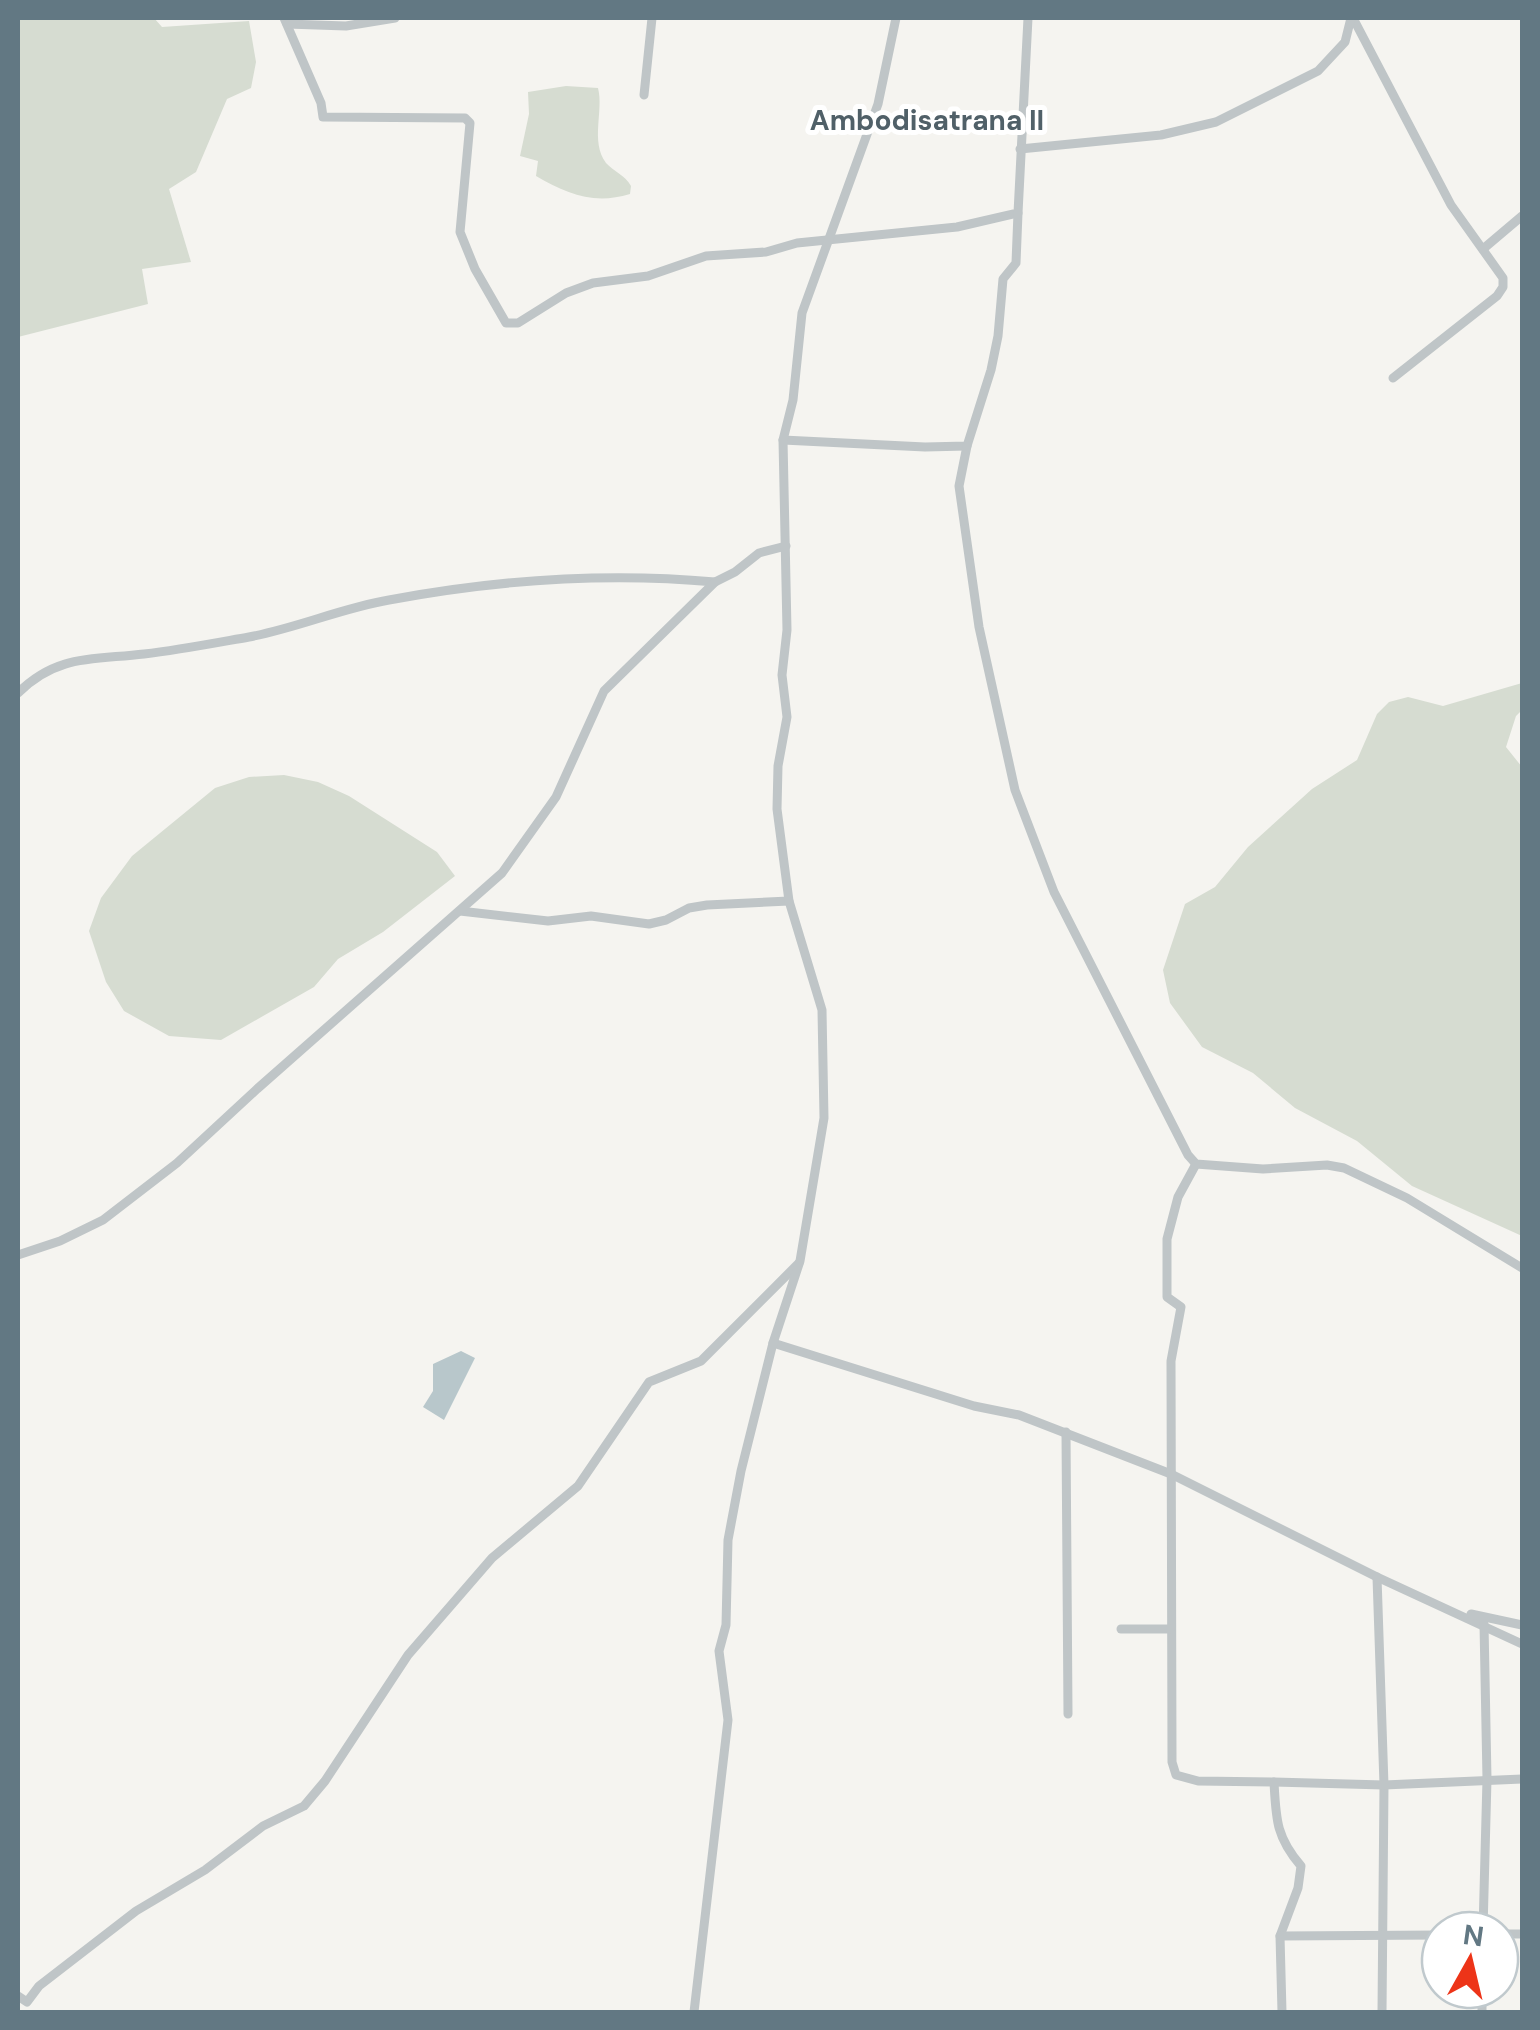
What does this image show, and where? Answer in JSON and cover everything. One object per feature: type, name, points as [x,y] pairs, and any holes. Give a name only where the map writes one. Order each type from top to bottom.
[{"type":"street","points":[[396,18],[346,26],[285,21],[323,117],[465,118],[470,123],[460,232],[506,323],[518,323],[566,293],[592,284],[648,276],[706,256],[957,228],[1018,213]]},
{"type":"street","points":[[644,95],[652,18]]},
{"type":"street","points":[[694,2012],[728,1720],[719,1651],[726,1625],[728,1540],[740,1471],[773,1343],[800,1261],[824,1118],[822,1010],[789,901],[777,810],[778,766],[787,717],[782,675],[786,630],[783,440],[794,400],[802,313],[878,104],[896,18]]},
{"type":"street","points":[[1028,18],[1016,263],[1003,279],[991,370],[966,446],[959,486],[980,627],[1015,790],[1054,892],[1155,1095],[1196,1164]]},
{"type":"street","points":[[1020,149],[1161,135],[1216,122],[1318,71],[1345,42],[1352,18]]},
{"type":"street","points":[[1352,18],[1451,205],[1503,278],[1497,296],[1394,378]]},
{"type":"street","points":[[1483,249],[1522,216]]},
{"type":"street","points":[[783,440],[925,448],[966,446]]},
{"type":"street","points":[[18,1256],[60,1242],[103,1220],[177,1163],[502,874],[556,797],[604,691],[715,582],[759,553],[786,546]]},
{"type":"street","points":[[18,693],[32,678],[67,662],[93,656],[142,655],[254,636],[386,600],[512,582],[640,575],[715,582]]},
{"type":"street","points":[[460,911],[548,921],[591,916],[649,924],[706,905],[789,901]]},
{"type":"street","points":[[1196,1164],[1263,1169],[1344,1168],[1407,1198],[1522,1268]]},
{"type":"street","points":[[1196,1164],[1178,1197],[1167,1238],[1167,1297],[1181,1308],[1171,1360],[1170,1629],[1172,1762],[1176,1775],[1198,1781],[1384,1785],[1522,1779]]},
{"type":"street","points":[[18,1996],[27,2002],[38,1986],[136,1911],[205,1870],[263,1826],[304,1806],[325,1781],[408,1655],[492,1558],[578,1486],[649,1382],[702,1361],[800,1261]]},
{"type":"street","points":[[773,1343],[1066,1432],[1171,1474],[1522,1644]]},
{"type":"street","points":[[1066,1432],[1068,1714]]},
{"type":"street","points":[[1377,1577],[1384,1785],[1382,2012]]},
{"type":"street","points":[[1453,1610],[1522,1625]]},
{"type":"street","points":[[1484,1624],[1487,1779],[1484,1910]]},
{"type":"street","points":[[1120,1629],[1170,1629]]},
{"type":"street","points":[[1274,1782],[1278,1830],[1301,1866],[1298,1888],[1280,1936],[1282,2012]]},
{"type":"street","points":[[1280,1936],[1420,1935]]},
{"type":"shaded area","points":[[18,18],[154,18],[162,27],[249,21],[256,62],[251,88],[227,99],[196,172],[169,189],[191,262],[142,269],[148,304],[18,337]]},
{"type":"shaded area","points":[[566,86],[598,88],[601,154],[629,182],[630,194],[593,198],[570,193],[536,176],[538,161],[520,156],[529,114],[528,92]]},
{"type":"shaded area","points":[[1522,683],[1522,710],[1516,716],[1506,747],[1522,767],[1522,1236],[1412,1186],[1357,1141],[1295,1108],[1253,1073],[1202,1047],[1170,1003],[1163,970],[1185,904],[1215,887],[1248,847],[1312,789],[1357,760],[1377,714],[1389,702],[1408,697],[1443,706]]},
{"type":"shaded area","points":[[284,775],[318,782],[349,796],[437,852],[455,876],[383,932],[338,959],[314,987],[221,1040],[169,1036],[124,1011],[106,982],[89,931],[101,898],[132,856],[215,788],[249,777]]},
{"type":"shaded area","points":[[461,1351],[475,1358],[444,1420],[423,1407],[433,1391],[433,1364]]},
{"type":"district","name":"Ambodisatrana II","points":[[927,120]]}]
